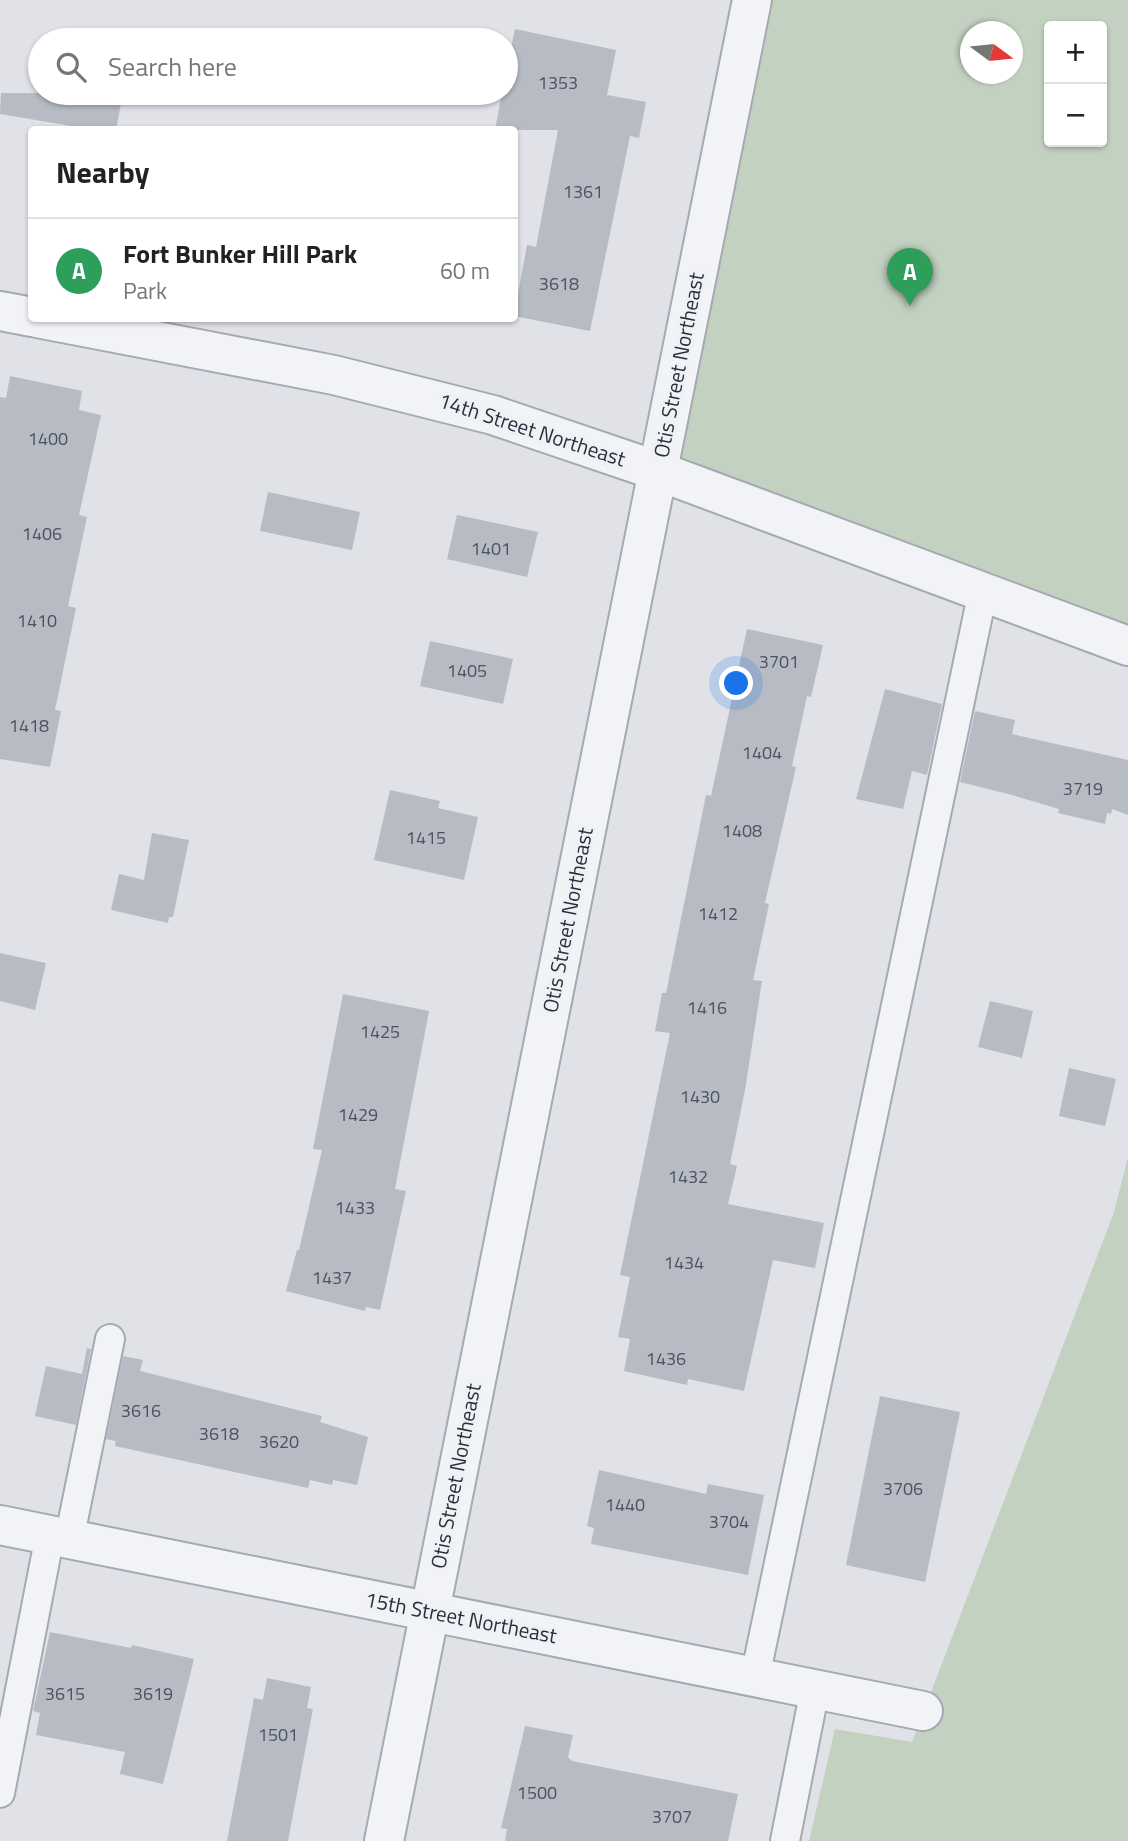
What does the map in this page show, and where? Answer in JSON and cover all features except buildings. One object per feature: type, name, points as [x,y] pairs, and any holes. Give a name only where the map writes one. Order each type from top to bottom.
[{"type":"street","name":"Otis Street Northeast","points":[[384,1841],[752,0]]},
{"type":"street","points":[[0,311],[28,316]]},
{"type":"street","name":"14th Street Northeast","points":[[57,322],[414,393],[492,415],[658,471],[1128,646]]},
{"type":"street","name":"15th Street Northeast","points":[[0,1525],[923,1711]]},
{"type":"lane","points":[[755,1677],[983,591]]},
{"type":"lane","points":[[0,1793],[59,1537],[110,1339]]},
{"type":"lane","points":[[785,1841],[815,1689]]},
{"type":"green space","points":[[753,0],[1128,0],[1128,646],[658,471]]},
{"type":"green space","points":[[1128,1157],[1128,1841],[809,1841],[835,1729],[912,1742],[1114,1212]]},
{"type":"place","name":"Fort Bunker Hill Park","points":[[910,306]]}]
